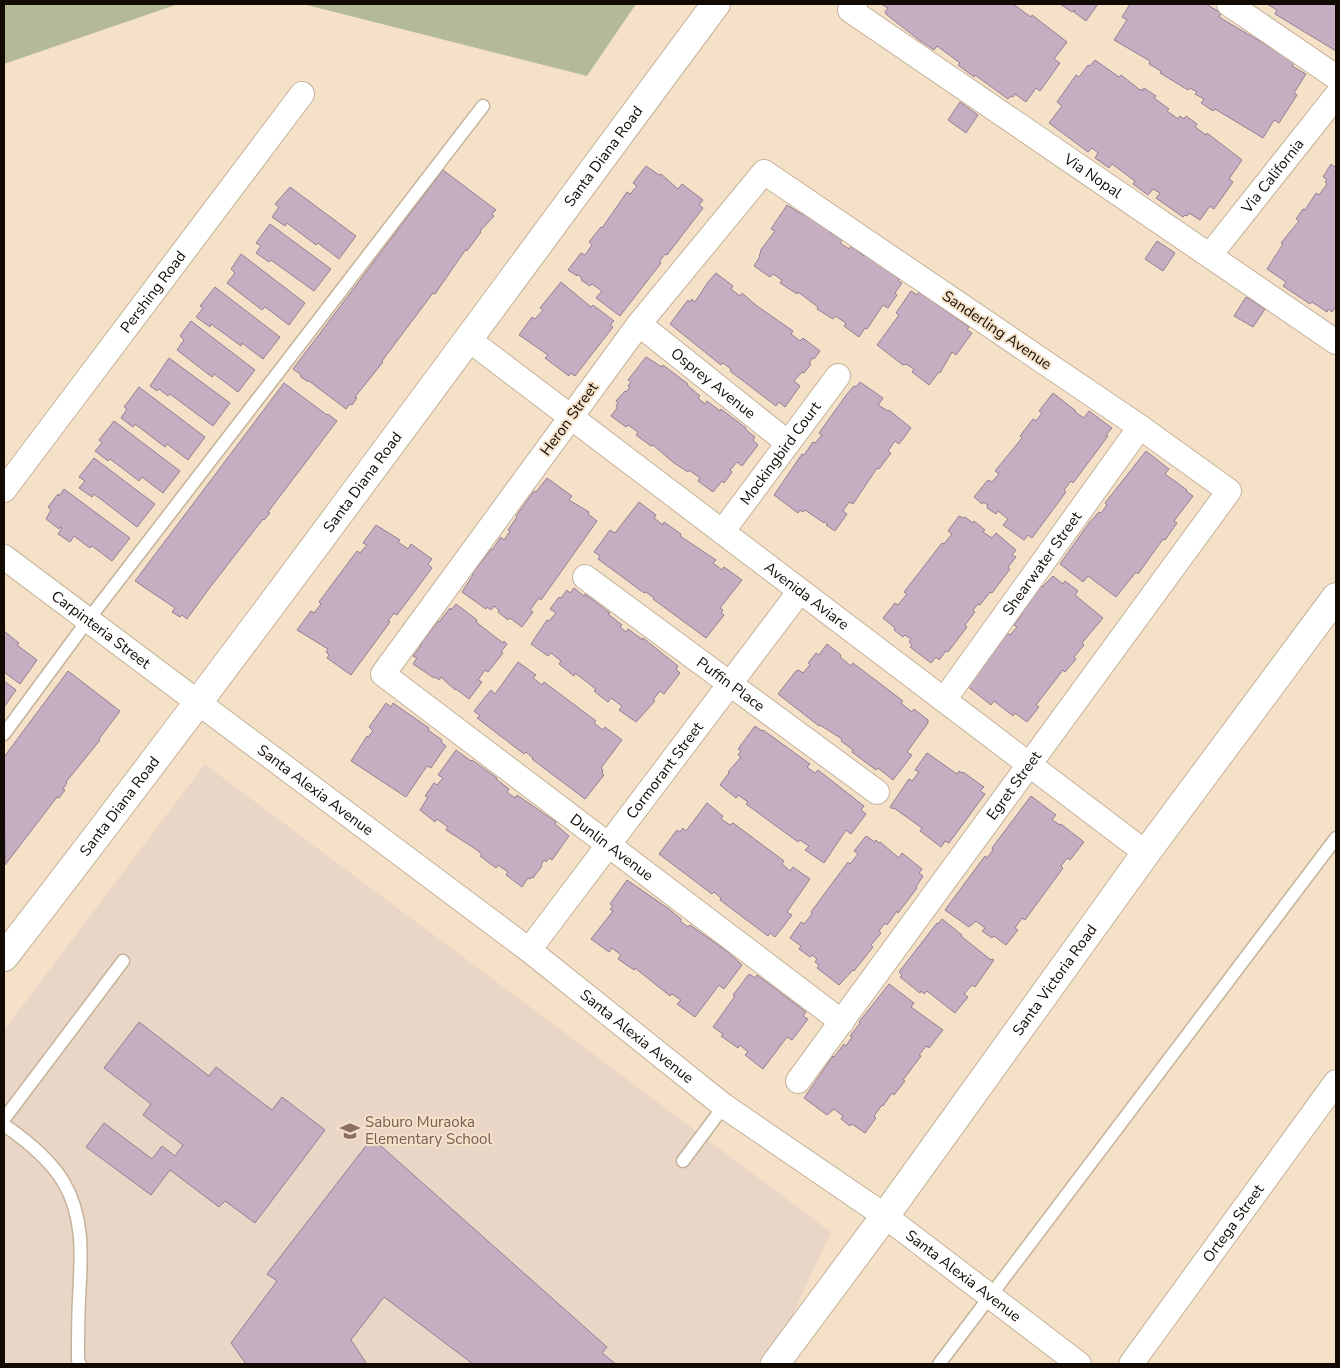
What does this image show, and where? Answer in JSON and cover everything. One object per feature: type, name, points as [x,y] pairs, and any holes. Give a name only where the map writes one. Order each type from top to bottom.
[{"type":"street","name":"Santa Diana Road","points":[[4,956],[198,702],[716,4]]},
{"type":"street","points":[[1229,4],[1336,78]]},
{"type":"street","name":"Via Nopal","points":[[852,7],[1336,342]]},
{"type":"street","name":"Pershing Road","points":[[4,490],[302,94]]},
{"type":"street","name":"Via California","points":[[1210,255],[1336,96]]},
{"type":"street","name":"Heron Street","points":[[383,674],[639,324],[764,172]]},
{"type":"street","name":"Sanderling Avenue","points":[[764,172],[1140,427],[1229,490]]},
{"type":"street","name":"Osprey Avenue","points":[[639,324],[788,443]]},
{"type":"street","name":"Avenida Aviare","points":[[468,339],[1146,853]]},
{"type":"street","name":"Mockingbird Court","points":[[722,532],[838,376]]},
{"type":"street","name":"Shearwater Street","points":[[944,700],[1140,427]]},
{"type":"street","name":"Egret Street","points":[[798,1081],[1229,490]]},
{"type":"street","name":"Carpinteria Street","points":[[4,557],[198,702]]},
{"type":"street","name":"Puffin Place","points":[[585,577],[877,792]]},
{"type":"street","name":"Cormorant Street","points":[[529,950],[800,591]]},
{"type":"street","name":"Santa Victoria Road","points":[[775,1364],[886,1216],[1146,853],[1336,596]]},
{"type":"street","name":"Dunlin Avenue","points":[[383,674],[842,1022]]},
{"type":"street","name":"Santa Alexia Avenue","points":[[198,702],[529,950],[724,1106],[886,1216],[1079,1364]]},
{"type":"street","name":"Ortega Street","points":[[1131,1364],[1336,1082]]},
{"type":"lane","points":[[4,734],[88,620],[483,106]]},
{"type":"lane","points":[[939,1364],[1336,838]]},
{"type":"lane","points":[[4,1120],[123,961]]},
{"type":"lane","points":[[683,1161],[724,1106]]},
{"type":"lane","points":[[4,1125],[31,1145],[46,1161],[64,1183],[73,1204],[81,1238],[78,1324],[78,1360],[80,1364]]},
{"type":"shaded area","name":"Saburo Muraoka Elementary School","points":[[205,764],[831,1232],[770,1364],[4,1364],[4,1030]]},
{"type":"green space","points":[[4,4],[178,4],[4,64]]},
{"type":"green space","points":[[303,4],[636,4],[587,76]]},
{"type":"building","points":[[881,4],[1013,4],[1031,17],[1032,15],[1067,42],[1054,59],[1060,63],[1040,91],[1036,88],[1026,102],[1015,94],[1008,99],[975,75],[974,77],[958,65],[960,63],[937,46],[934,50],[919,40],[887,15],[885,12],[888,8]]},
{"type":"building","points":[[1060,4],[1098,4],[1086,21],[1074,12],[1075,10],[1072,12]]},
{"type":"building","points":[[1130,4],[1206,4],[1221,13],[1219,17],[1295,62],[1292,66],[1306,74],[1294,93],[1297,95],[1279,123],[1274,120],[1263,138],[1215,109],[1213,111],[1201,103],[1204,99],[1195,94],[1197,92],[1190,88],[1188,90],[1160,73],[1161,71],[1149,64],[1150,61],[1114,40],[1127,20],[1122,17]]},
{"type":"building","points":[[1267,4],[1336,4],[1336,51],[1275,14],[1277,10]]},
{"type":"building","points":[[1095,60],[1119,77],[1121,75],[1140,90],[1143,91],[1144,88],[1156,96],[1154,98],[1169,109],[1167,111],[1178,119],[1180,116],[1184,119],[1186,116],[1197,124],[1195,127],[1206,135],[1207,133],[1242,160],[1229,179],[1233,182],[1214,209],[1210,206],[1200,220],[1189,213],[1183,217],[1156,198],[1160,193],[1153,189],[1148,195],[1133,184],[1135,181],[1112,164],[1109,168],[1095,158],[1098,153],[1092,148],[1088,152],[1049,123],[1062,106],[1057,102],[1076,75],[1079,77],[1088,65],[1090,66]]},
{"type":"building","points":[[960,102],[978,115],[966,133],[948,120]]},
{"type":"building","points":[[1331,164],[1336,166],[1336,306],[1332,312],[1328,309],[1327,312],[1312,302],[1310,304],[1283,286],[1286,282],[1267,269],[1283,244],[1281,243],[1299,221],[1296,219],[1303,209],[1305,210],[1316,193],[1319,195],[1327,184],[1325,182],[1327,179],[1323,177]]},
{"type":"building","points":[[646,166],[659,175],[661,174],[678,189],[682,184],[703,200],[699,205],[703,208],[667,255],[665,254],[659,262],[661,263],[620,316],[596,298],[602,291],[592,284],[590,286],[581,280],[582,278],[577,274],[577,276],[568,270],[581,253],[585,255],[592,245],[589,242],[602,228],[627,192],[630,194],[637,186],[633,183]]},
{"type":"building","points":[[443,170],[496,210],[492,214],[494,216],[480,231],[467,251],[466,249],[435,294],[433,293],[355,397],[357,398],[352,405],[350,404],[346,409],[301,377],[293,369]]},
{"type":"building","points":[[290,187],[356,236],[339,259],[318,243],[316,245],[287,223],[285,226],[272,217],[279,207],[275,204]]},
{"type":"building","points":[[787,205],[803,215],[805,213],[830,230],[829,232],[842,240],[840,243],[849,249],[851,246],[864,256],[866,254],[890,271],[902,283],[895,293],[897,295],[888,308],[883,305],[867,329],[865,328],[859,337],[844,326],[846,323],[835,316],[833,319],[817,309],[818,307],[798,292],[797,294],[780,283],[782,280],[773,274],[770,277],[754,266],[760,256],[760,251],[775,231],[771,229]]},
{"type":"building","points":[[270,224],[331,269],[314,291],[271,260],[269,262],[256,253],[261,246],[256,243]]},
{"type":"building","points":[[1157,241],[1175,253],[1163,271],[1145,259]]},
{"type":"building","points":[[241,254],[305,303],[289,325],[265,307],[262,310],[227,283],[235,273],[231,269]]},
{"type":"building","points":[[716,273],[733,286],[731,289],[740,296],[742,293],[793,331],[791,334],[800,341],[803,338],[820,351],[814,359],[812,358],[809,363],[811,364],[804,373],[802,372],[794,381],[800,386],[785,407],[779,402],[776,406],[730,371],[731,369],[723,363],[721,365],[670,324],[688,300],[690,302],[692,299],[695,302]]},
{"type":"building","points":[[561,282],[591,307],[593,305],[614,321],[610,325],[613,327],[575,376],[570,373],[569,376],[545,358],[548,355],[519,335],[532,317],[535,319],[543,310],[540,308]]},
{"type":"building","points":[[215,287],[280,337],[263,359],[242,343],[241,346],[211,324],[210,327],[196,317],[203,308],[200,306]]},
{"type":"building","points":[[911,291],[917,295],[919,292],[969,327],[967,330],[972,333],[956,355],[952,352],[940,373],[929,385],[912,372],[914,369],[906,364],[903,365],[877,345],[899,315],[896,313]]},
{"type":"building","points":[[1246,297],[1265,309],[1253,327],[1234,316]]},
{"type":"building","points":[[191,321],[255,370],[238,392],[214,374],[212,377],[177,350],[184,340],[180,336]]},
{"type":"building","points":[[646,357],[662,367],[663,365],[688,384],[705,404],[707,401],[720,411],[721,409],[755,437],[753,440],[758,445],[742,466],[737,462],[730,470],[732,472],[724,483],[722,481],[713,492],[698,481],[700,478],[674,463],[653,445],[651,446],[636,435],[638,432],[628,425],[626,427],[611,416],[617,408],[618,403],[616,401],[630,387],[628,386],[631,382],[628,380]]},
{"type":"building","points":[[169,358],[230,403],[213,426],[170,394],[168,396],[159,389],[157,391],[150,386]]},
{"type":"building","points":[[860,382],[883,398],[878,405],[889,410],[911,428],[899,444],[895,441],[888,451],[891,453],[879,469],[877,468],[853,504],[849,502],[843,511],[847,514],[835,531],[826,525],[828,524],[805,510],[803,512],[800,510],[798,513],[774,495],[802,454],[804,455],[813,442],[815,443],[822,435],[819,433],[847,394]]},
{"type":"building","points":[[284,383],[337,421],[268,512],[270,513],[263,519],[187,619],[182,615],[180,617],[172,612],[175,608],[135,581]]},
{"type":"building","points":[[139,387],[205,437],[188,460],[167,444],[165,447],[135,424],[133,427],[121,418],[127,409],[124,407]]},
{"type":"building","points":[[1053,393],[1084,418],[1089,411],[1112,428],[1073,483],[1071,481],[1064,490],[1066,492],[1032,538],[1028,535],[1024,540],[1003,525],[1008,519],[998,511],[996,514],[987,508],[988,505],[983,502],[982,504],[974,497],[988,480],[992,482],[999,474],[995,471],[1022,438],[1020,436],[1033,419],[1036,421],[1042,413],[1039,411]]},
{"type":"building","points":[[114,421],[180,471],[163,493],[142,477],[139,481],[110,459],[108,461],[95,451],[102,443],[99,440]]},
{"type":"building","points":[[1146,451],[1169,469],[1165,474],[1193,496],[1174,521],[1177,523],[1165,540],[1163,539],[1138,574],[1136,572],[1116,597],[1088,576],[1083,582],[1060,564],[1089,523],[1099,512],[1101,513],[1107,505],[1105,503]]},
{"type":"building","points":[[94,458],[155,504],[137,527],[94,494],[92,497],[79,488],[85,481],[79,477]]},
{"type":"building","points":[[547,478],[572,496],[569,500],[589,512],[588,514],[597,521],[541,600],[539,598],[530,610],[533,612],[522,627],[510,618],[508,620],[494,606],[491,610],[487,607],[486,609],[462,592],[472,574],[501,537],[504,540],[516,516],[534,491],[536,492]]},
{"type":"building","points":[[64,489],[130,538],[112,561],[92,546],[90,548],[74,536],[70,542],[58,534],[62,528],[60,527],[59,529],[46,519],[51,510],[48,507]]},
{"type":"building","points":[[639,502],[656,515],[654,518],[663,525],[664,522],[681,534],[680,536],[716,560],[713,563],[722,570],[724,567],[742,580],[720,608],[723,610],[721,613],[724,615],[706,638],[646,592],[644,593],[598,559],[600,556],[594,552],[610,530],[615,533]]},
{"type":"building","points":[[959,516],[965,517],[973,523],[974,521],[985,530],[983,532],[992,538],[996,533],[1016,550],[1012,555],[1016,557],[1008,567],[1010,569],[992,593],[990,592],[980,605],[978,604],[973,610],[975,612],[965,625],[967,627],[948,652],[946,651],[939,660],[936,657],[931,663],[910,647],[912,645],[909,642],[911,639],[905,635],[903,637],[883,618],[895,603],[898,605],[907,594],[904,592],[942,543],[944,544],[952,534],[948,531]]},
{"type":"building","points":[[376,525],[400,540],[398,542],[408,549],[411,544],[432,559],[428,564],[432,568],[397,615],[394,613],[388,621],[390,622],[351,675],[327,658],[329,655],[326,652],[328,649],[297,630],[311,611],[314,613],[321,604],[319,602],[357,551],[360,553],[367,545],[363,543]]},
{"type":"building","points":[[1053,576],[1063,584],[1065,581],[1078,591],[1075,595],[1103,618],[1082,643],[1084,645],[1074,657],[1076,659],[1065,672],[1063,670],[1036,705],[1039,707],[1027,722],[1015,713],[1013,716],[994,701],[991,705],[967,686],[1007,633],[1010,635],[1017,627],[1014,625],[1023,613],[1022,611],[1041,586]]},
{"type":"building","points":[[574,588],[610,613],[608,614],[622,625],[620,627],[626,632],[628,629],[643,640],[643,638],[678,666],[676,669],[680,673],[664,694],[660,691],[653,700],[655,701],[636,722],[619,710],[622,706],[611,698],[608,702],[594,691],[596,689],[575,673],[574,676],[559,664],[561,661],[551,653],[548,656],[531,644],[547,620],[549,621],[556,613],[550,609],[559,597],[561,598],[567,590],[570,593]]},
{"type":"building","points":[[456,604],[477,620],[476,622],[507,644],[501,652],[503,653],[488,672],[485,670],[478,680],[482,682],[469,699],[455,690],[441,677],[439,680],[434,678],[413,664],[417,658],[413,656],[420,645],[438,621]]},
{"type":"building","points":[[4,631],[19,643],[17,645],[37,660],[20,684],[4,672]]},
{"type":"building","points":[[827,644],[851,666],[853,663],[903,701],[901,703],[912,712],[914,709],[928,720],[928,723],[907,752],[912,755],[893,780],[852,752],[853,750],[841,741],[842,739],[819,726],[778,694],[796,671],[798,670],[803,673],[810,665],[808,663],[816,653],[819,655]]},
{"type":"building","points":[[518,662],[536,675],[533,678],[542,685],[544,682],[596,721],[594,723],[603,730],[605,727],[622,740],[601,768],[604,775],[585,799],[532,759],[526,752],[524,754],[477,718],[480,716],[474,711],[491,690],[495,694]]},
{"type":"building","points":[[68,671],[120,711],[100,740],[66,782],[63,789],[65,790],[59,798],[57,797],[5,865],[4,757]]},
{"type":"building","points":[[4,681],[16,690],[4,707]]},
{"type":"building","points":[[386,703],[391,707],[393,703],[429,728],[428,730],[442,740],[441,742],[446,746],[431,768],[427,766],[406,797],[351,761],[367,736],[373,731],[369,727]]},
{"type":"building","points":[[755,726],[810,764],[807,767],[815,773],[818,770],[864,806],[861,810],[866,814],[851,834],[846,830],[824,863],[805,850],[809,846],[800,840],[798,842],[746,804],[748,802],[738,795],[736,798],[720,785],[741,757],[738,755],[741,751],[738,749]]},
{"type":"building","points":[[456,750],[497,778],[509,789],[507,792],[515,798],[517,795],[556,822],[555,824],[569,836],[552,860],[549,858],[546,862],[544,860],[533,878],[528,878],[522,887],[506,875],[508,872],[498,865],[496,868],[480,856],[482,854],[446,830],[448,827],[437,819],[435,822],[420,810],[428,797],[425,796],[434,783],[437,785],[443,778],[438,775]]},
{"type":"building","points":[[927,753],[957,774],[959,771],[963,772],[984,787],[980,791],[985,794],[949,843],[945,841],[941,847],[920,831],[922,828],[890,807],[909,779],[912,781],[919,772],[915,770]]},
{"type":"building","points":[[1031,796],[1056,815],[1052,820],[1061,824],[1084,842],[1070,860],[1067,858],[1061,866],[1063,868],[1025,920],[1022,918],[1015,928],[1018,930],[1006,945],[994,936],[992,938],[982,931],[985,928],[976,921],[969,927],[945,910],[985,856],[987,858],[993,850],[992,848]]},
{"type":"building","points":[[707,803],[723,816],[721,819],[730,825],[733,823],[784,861],[782,864],[790,871],[793,867],[810,879],[787,912],[792,915],[775,937],[770,933],[768,936],[720,900],[721,898],[714,892],[712,894],[659,854],[677,830],[680,832],[683,828],[686,831]]},
{"type":"building","points":[[866,836],[875,842],[876,840],[880,842],[899,858],[902,853],[922,869],[919,873],[923,876],[917,888],[898,913],[897,911],[887,925],[885,923],[879,931],[881,933],[871,945],[873,947],[854,971],[839,985],[817,968],[819,965],[815,962],[817,959],[812,955],[810,957],[799,949],[801,946],[790,938],[801,922],[804,924],[812,914],[811,912],[848,862],[850,864],[858,854],[854,851]]},
{"type":"building","points":[[627,880],[669,909],[688,927],[690,925],[728,952],[742,965],[724,989],[719,985],[695,1017],[677,1004],[681,1000],[672,994],[670,996],[635,968],[634,970],[618,959],[621,955],[612,948],[609,952],[591,939],[613,911],[610,909],[613,906],[610,904]]},
{"type":"building","points":[[942,919],[991,960],[994,960],[975,987],[972,985],[964,994],[968,997],[955,1013],[927,991],[924,994],[921,991],[920,993],[900,977],[902,975],[899,972]]},
{"type":"building","points":[[749,974],[755,978],[757,975],[806,1012],[803,1016],[808,1019],[792,1040],[787,1037],[763,1069],[745,1055],[748,1052],[740,1045],[738,1048],[721,1036],[723,1034],[713,1027]]},
{"type":"building","points":[[889,984],[914,1003],[911,1007],[943,1030],[929,1048],[926,1046],[919,1055],[921,1056],[903,1080],[905,1081],[894,1095],[892,1093],[882,1105],[874,1116],[876,1118],[865,1133],[852,1124],[850,1126],[841,1119],[843,1116],[834,1109],[827,1115],[804,1098],[833,1056],[844,1044],[846,1046],[859,1022]]},
{"type":"building","points":[[139,1022],[209,1076],[216,1067],[272,1110],[282,1097],[325,1130],[255,1223],[225,1201],[219,1207],[170,1170],[151,1195],[86,1147],[104,1123],[152,1159],[162,1146],[175,1156],[183,1145],[143,1115],[151,1104],[104,1068]]},
{"type":"building","points":[[372,1138],[607,1347],[602,1353],[616,1364],[473,1364],[384,1297],[351,1340],[367,1364],[246,1364],[231,1343],[277,1281],[267,1274]]},
{"type":"place","name":"Saburo Muraoka Elementary School","points":[[350,1131]]}]
